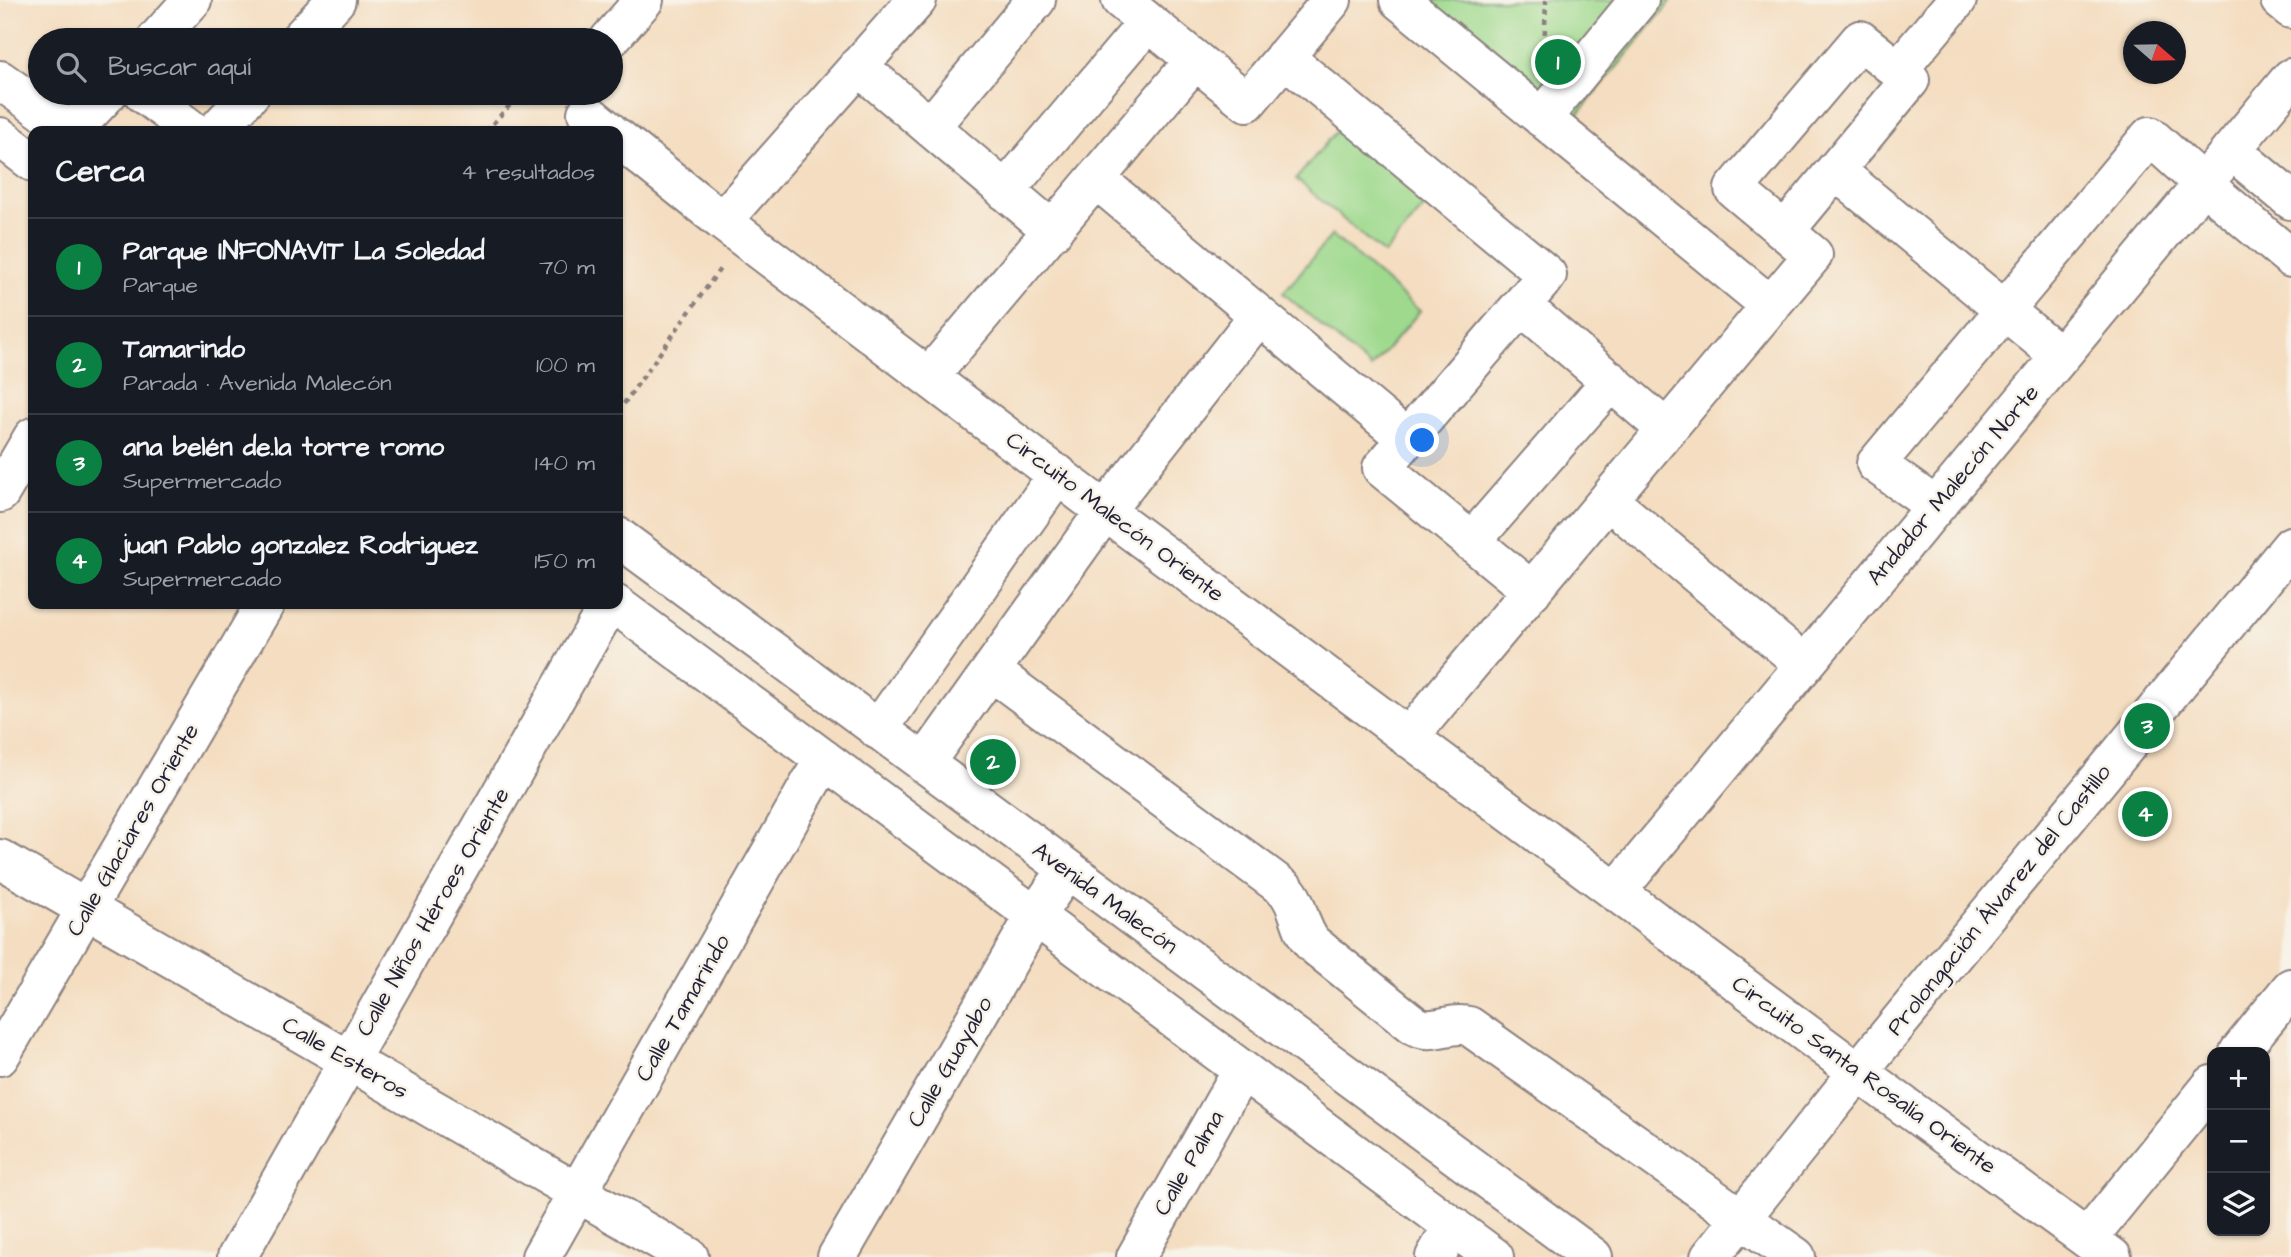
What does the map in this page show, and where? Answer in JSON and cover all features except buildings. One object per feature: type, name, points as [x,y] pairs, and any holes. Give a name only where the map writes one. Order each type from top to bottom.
[{"type":"street","points":[[167,28],[192,0]]},
{"type":"street","points":[[310,28],[336,0]]},
{"type":"street","points":[[620,28],[644,0]]},
{"type":"street","points":[[732,229],[858,66],[917,0]]},
{"type":"street","points":[[930,127],[1036,0]]},
{"type":"street","points":[[1005,191],[1135,11],[1247,102],[1332,0]]},
{"type":"street","points":[[1399,0],[1771,306]]},
{"type":"street","points":[[1542,118],[1639,0]]},
{"type":"street","points":[[1785,232],[1836,171],[1957,0]]},
{"type":"street","points":[[2280,0],[2291,9]]},
{"type":"street","points":[[1408,737],[1813,256],[1734,189],[1860,40],[1904,75]]},
{"type":"street","points":[[1284,57],[1547,275],[1382,468],[1532,591]]},
{"type":"street","points":[[929,377],[1195,60]]},
{"type":"street","points":[[858,66],[1053,232]]},
{"type":"street","name":"Andador Malecón Norte","points":[[1616,892],[2291,78]]},
{"type":"street","points":[[0,80],[28,100]]},
{"type":"street","points":[[35,105],[65,126]]},
{"type":"street","points":[[77,126],[97,105]]},
{"type":"street","points":[[159,105],[186,126]]},
{"type":"street","points":[[221,126],[240,105]]},
{"type":"street","points":[[1935,506],[1877,464],[2003,309],[2150,136],[2291,258]]},
{"type":"street","points":[[0,138],[28,158]]},
{"type":"street","name":"Circuito Malecón Oriente","points":[[623,142],[732,229],[1105,512],[1616,892]]},
{"type":"street","points":[[2231,150],[2291,200]]},
{"type":"street","points":[[1836,171],[2060,356]]},
{"type":"street","points":[[1096,179],[1406,439]]},
{"type":"street","points":[[1522,306],[1667,430]]},
{"type":"street","points":[[924,764],[1105,512],[1259,315]]},
{"type":"street","points":[[1471,542],[1611,381]]},
{"type":"street","points":[[0,494],[28,446]]},
{"type":"street","points":[[878,730],[1058,474]]},
{"type":"street","points":[[1608,500],[1804,664]]},
{"type":"street","points":[[623,568],[628,546]]},
{"type":"street","name":"Avenida Malecón","points":[[628,546],[1593,1257]]},
{"type":"street","name":"Prolongación Álvarez del Castillo","points":[[1710,1257],[1858,1072],[2291,546]]},
{"type":"street","name":"Calle Glaciares Oriente","points":[[0,1056],[262,609]]},
{"type":"street","name":"Calle Niños Héroes Oriente","points":[[237,1257],[606,609]]},
{"type":"street","points":[[622,609],[1242,1070],[1444,1242],[1494,1257]]},
{"type":"street","points":[[992,671],[1285,889],[1293,899],[1305,934],[1313,944],[1414,1025],[1428,1031],[1461,1024],[1469,1027],[1796,1257]]},
{"type":"street","name":"Calle Tamarindo","points":[[541,1257],[824,759]]},
{"type":"street","name":"Calle Esteros","points":[[0,859],[689,1257]]},
{"type":"street","name":"Calle Guayabo","points":[[837,1257],[1035,916],[1067,870]]},
{"type":"street","name":"Circuito Santa Rosalía Oriente","points":[[1616,892],[2100,1248]]},
{"type":"street","points":[[2243,1047],[2290,990]]},
{"type":"street","name":"Calle Palma","points":[[1136,1257],[1242,1070]]},
{"type":"street","points":[[2100,1248],[2207,1092]]},
{"type":"path","points":[[491,126],[510,105]]},
{"type":"path","points":[[623,404],[732,229]]},
{"type":"green space","points":[[1420,0],[1672,0],[1570,124]]},
{"type":"green space","points":[[1345,121],[1433,197],[1384,254],[1296,179]]},
{"type":"green space","points":[[1332,235],[1420,311],[1371,368],[1283,293]]},
{"type":"place","name":"Parque INFONAVIT La Soledad","points":[[1558,62]]},
{"type":"place","name":"ana belén de.la torre romo","points":[[2147,726]]},
{"type":"place","name":"Tamarindo","points":[[993,762]]},
{"type":"place","name":"juan Pablo gonzalez Rodriguez","points":[[2145,814]]}]
